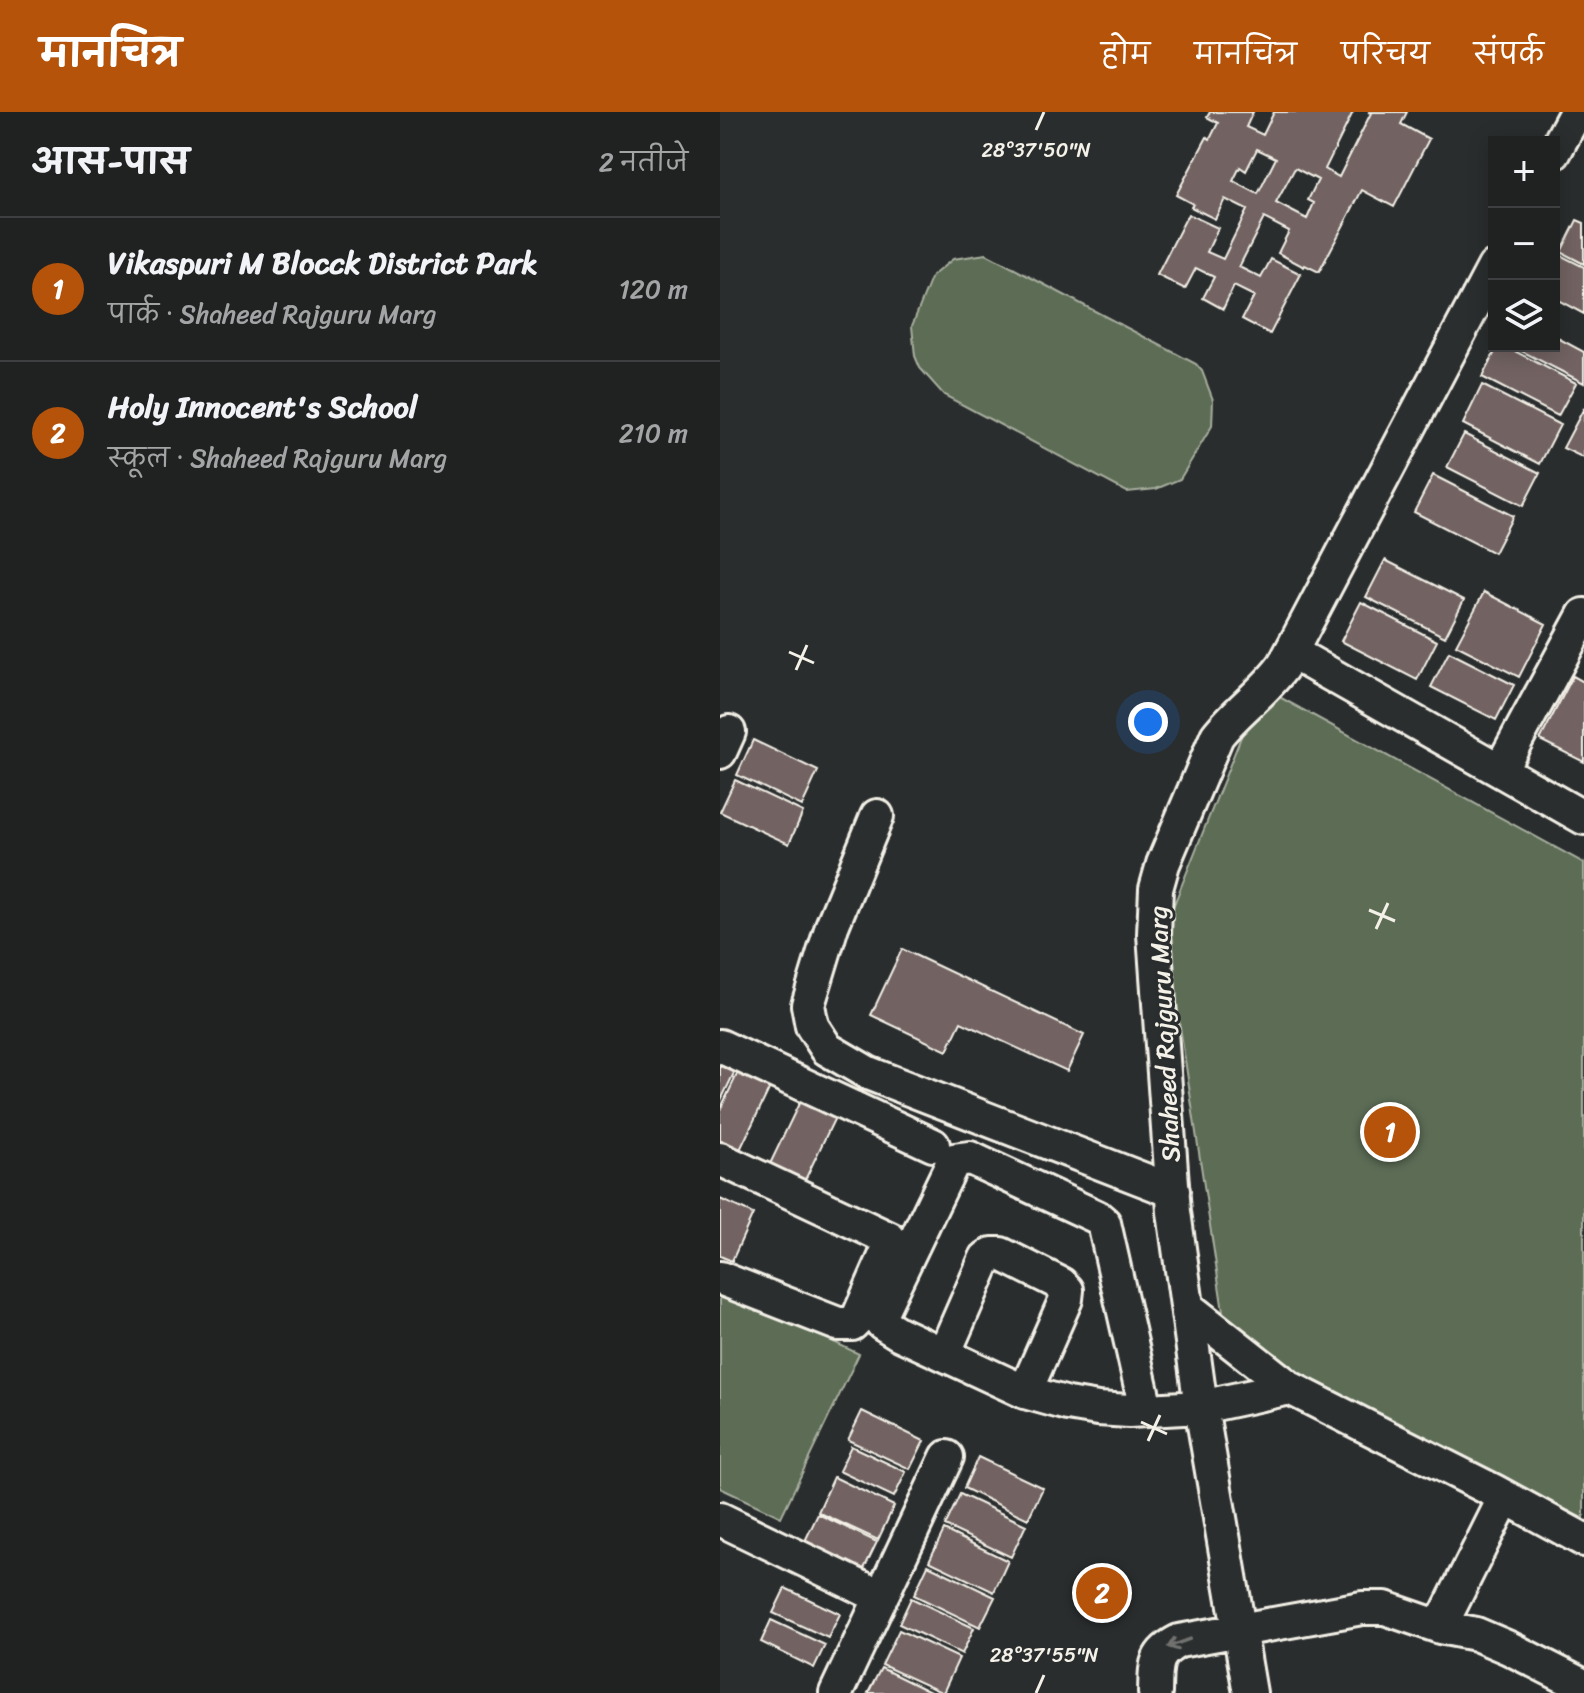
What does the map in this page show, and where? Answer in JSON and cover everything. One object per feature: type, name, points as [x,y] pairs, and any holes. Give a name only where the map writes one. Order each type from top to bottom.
[{"type":"street","points":[[1560,142],[1576,112]]},
{"type":"street","name":"Shaheed Rajguru Marg","points":[[1250,1693],[1201,1407],[1173,1191],[1154,934],[1156,889],[1163,864],[1217,736],[1230,719],[1274,679],[1291,652],[1488,278]]},
{"type":"street","points":[[1500,770],[1584,615]]},
{"type":"street","points":[[1291,652],[1584,818]]},
{"type":"street","points":[[877,816],[832,926],[808,1005],[812,1026],[827,1049],[868,1073],[1173,1191]]},
{"type":"street","points":[[720,1046],[933,1145]]},
{"type":"street","points":[[1146,1409],[1104,1223],[970,1158],[954,1160],[881,1312],[882,1323],[1025,1392],[1098,1409],[1129,1411],[1201,1407],[1290,1388]]},
{"type":"street","points":[[720,1159],[890,1239],[858,1318],[852,1324],[838,1324],[720,1278]]},
{"type":"street","points":[[944,1354],[986,1258],[1001,1254],[1067,1290],[1066,1299],[1025,1392]]},
{"type":"street","points":[[1187,1307],[1290,1388],[1584,1540]]},
{"type":"street","points":[[836,1693],[947,1457]]},
{"type":"street","points":[[1440,1627],[1505,1497]]},
{"type":"street","points":[[720,1519],[881,1597]]},
{"type":"street","points":[[1155,1693],[1156,1665],[1164,1648],[1179,1641],[1362,1608],[1385,1608],[1440,1627],[1476,1634],[1584,1686]]},
{"type":"green space","points":[[986,254],[1196,364],[1202,371],[1213,400],[1212,426],[1180,479],[1156,489],[1127,492],[944,395],[920,368],[915,356],[912,326],[932,276],[953,259]]},
{"type":"green space","points":[[1261,687],[1584,863],[1584,1519],[1227,1338],[1165,927]]},
{"type":"green space","points":[[720,1288],[859,1354],[781,1517],[720,1488]]},
{"type":"building","points":[[1210,112],[1253,112],[1246,127],[1263,135],[1274,112],[1353,112],[1325,169],[1339,177],[1371,113],[1368,112],[1407,112],[1401,124],[1429,139],[1394,207],[1362,190],[1319,272],[1278,253],[1289,231],[1264,218],[1239,267],[1261,278],[1271,259],[1301,274],[1270,334],[1242,319],[1254,296],[1234,286],[1223,309],[1203,298],[1214,277],[1196,268],[1185,289],[1157,275],[1188,214],[1218,228],[1207,252],[1223,259],[1247,210],[1225,199],[1215,219],[1176,195],[1207,137],[1210,139],[1218,123],[1207,117]],"holes":[[[1257,149],[1276,158],[1258,194],[1233,181],[1240,167],[1246,171]],[[1295,168],[1318,180],[1308,200],[1314,203],[1307,219],[1276,203]]]},
{"type":"building","points":[[1577,220],[1584,223],[1584,264],[1561,252]]},
{"type":"building","points":[[1560,255],[1584,267],[1584,314],[1560,301]]},
{"type":"building","points":[[1560,339],[1584,352],[1584,383],[1524,352],[1560,352]]},
{"type":"building","points":[[1495,352],[1517,352],[1576,383],[1558,416],[1482,377]]},
{"type":"building","points":[[1482,385],[1560,425],[1540,464],[1463,424]]},
{"type":"building","points":[[1584,408],[1584,458],[1563,448]]},
{"type":"building","points":[[1464,434],[1540,473],[1523,506],[1447,467]]},
{"type":"building","points":[[1433,475],[1513,516],[1494,553],[1414,512]]},
{"type":"building","points":[[1385,560],[1464,600],[1445,637],[1366,597]]},
{"type":"building","points":[[1484,592],[1546,624],[1519,677],[1456,645]]},
{"type":"building","points":[[1361,602],[1437,641],[1417,680],[1341,641]]},
{"type":"building","points":[[1449,652],[1514,685],[1496,720],[1431,687]]},
{"type":"building","points":[[1573,676],[1584,682],[1584,762],[1540,740]]},
{"type":"building","points":[[753,740],[818,771],[802,806],[737,775]]},
{"type":"building","points":[[735,780],[803,812],[789,844],[720,812]]},
{"type":"building","points":[[902,949],[1084,1035],[1067,1071],[961,1022],[947,1051],[871,1015]]},
{"type":"building","points":[[720,1059],[737,1067],[720,1102]]},
{"type":"building","points":[[742,1064],[774,1079],[738,1154],[720,1145],[720,1110]]},
{"type":"building","points":[[804,1093],[839,1109],[804,1182],[769,1166]]},
{"type":"building","points":[[720,1199],[753,1214],[732,1261],[720,1256]]},
{"type":"building","points":[[862,1411],[924,1441],[910,1469],[848,1440]]},
{"type":"building","points":[[851,1446],[906,1472],[894,1497],[839,1471]]},
{"type":"building","points":[[978,1457],[1043,1488],[1028,1519],[964,1488]]},
{"type":"building","points":[[834,1477],[894,1506],[878,1540],[818,1512]]},
{"type":"building","points":[[960,1494],[1026,1525],[1011,1557],[945,1526]]},
{"type":"building","points":[[818,1514],[877,1542],[863,1571],[804,1543]]},
{"type":"building","points":[[944,1530],[1008,1561],[994,1592],[929,1561]]},
{"type":"building","points":[[928,1565],[995,1597],[980,1627],[914,1595]]},
{"type":"building","points":[[785,1588],[840,1614],[828,1638],[773,1613]]},
{"type":"building","points":[[911,1598],[974,1628],[962,1654],[899,1624]]},
{"type":"building","points":[[771,1620],[825,1645],[814,1668],[761,1642]]},
{"type":"building","points":[[899,1630],[959,1658],[943,1693],[882,1665]]},
{"type":"building","points":[[881,1668],[932,1693],[868,1693]]},
{"type":"place","name":"Vikaspuri M Blocck District Park","points":[[1390,1132]]},
{"type":"place","name":"Holy Innocent's School","points":[[1102,1593]]}]
